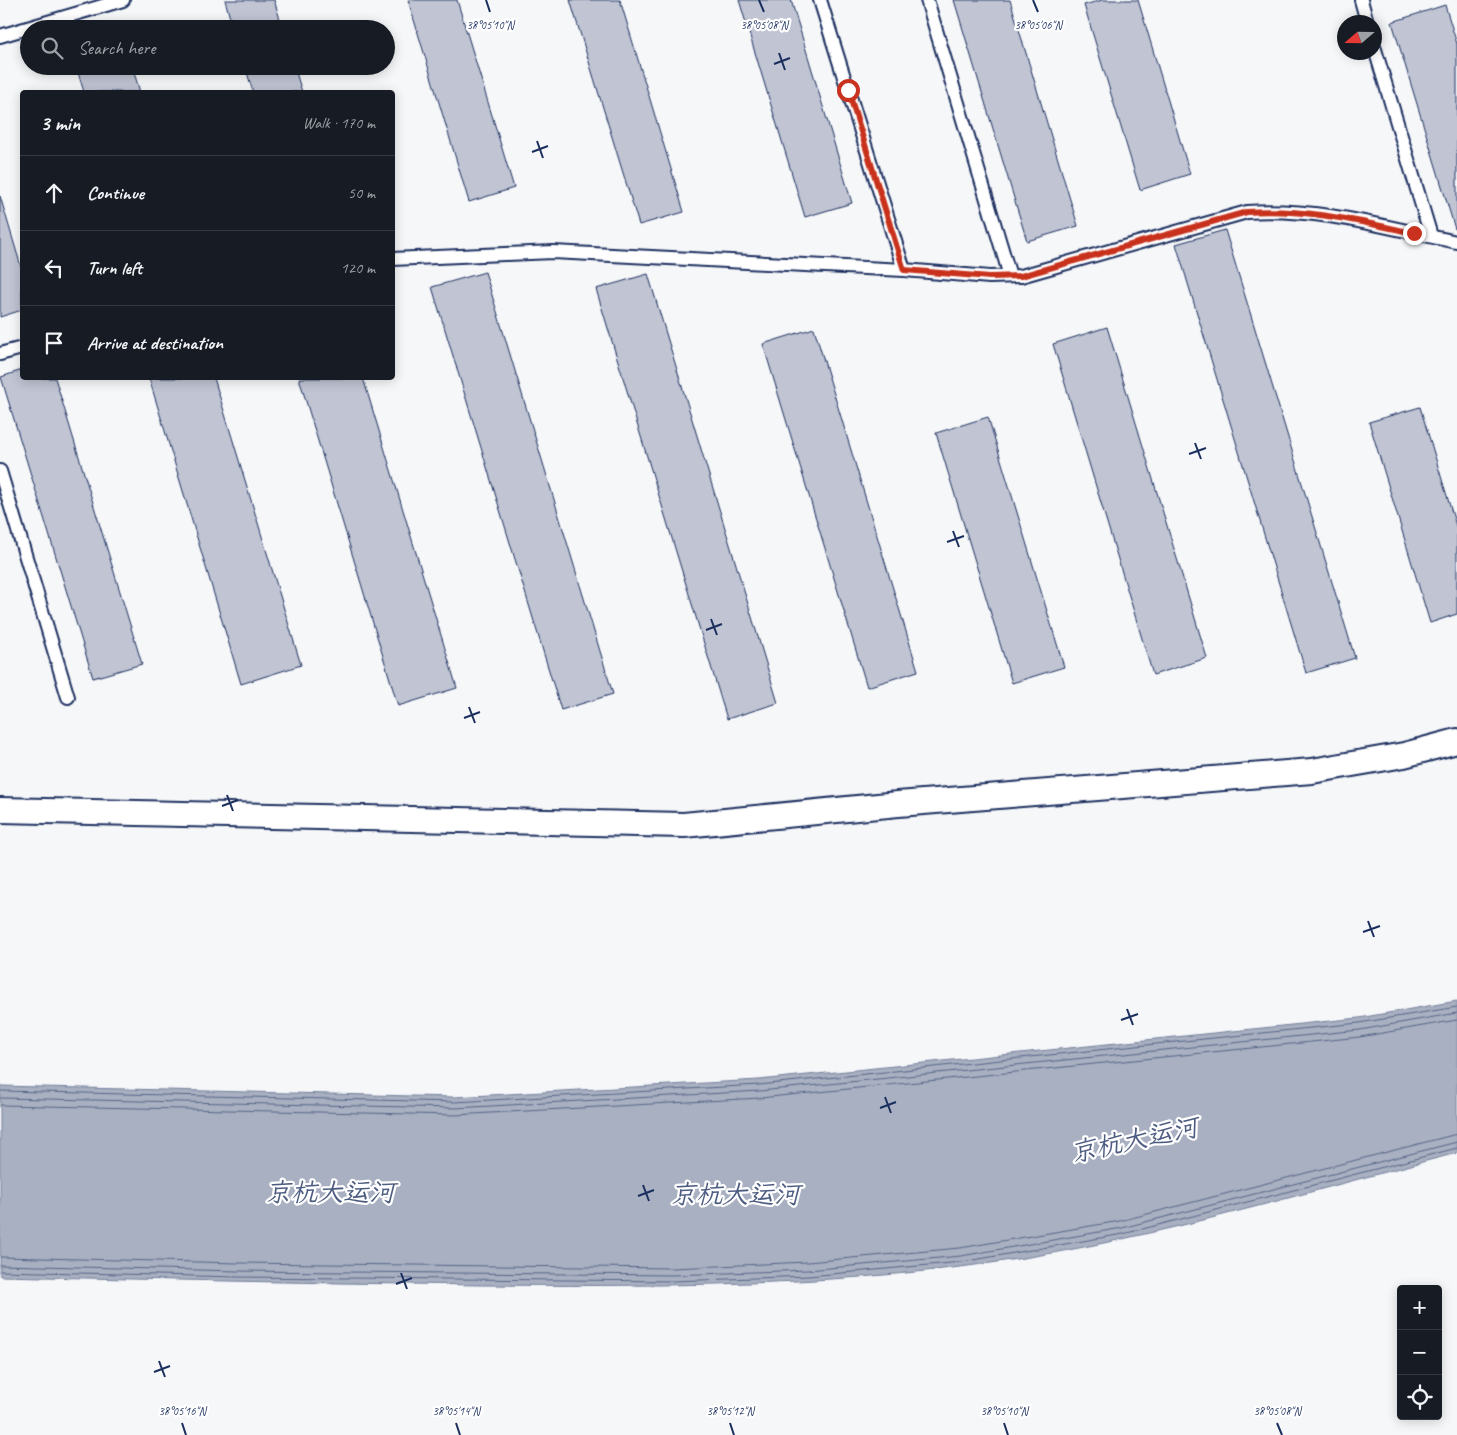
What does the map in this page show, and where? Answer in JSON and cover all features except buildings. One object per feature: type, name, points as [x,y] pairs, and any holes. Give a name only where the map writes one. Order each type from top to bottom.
[{"type":"street","points":[[0,810],[684,824],[898,804],[1312,771],[1404,755],[1457,740]]},
{"type":"lane","points":[[55,20],[123,0]]},
{"type":"lane","points":[[820,0],[904,270]]},
{"type":"lane","points":[[927,0],[1010,276]]},
{"type":"lane","points":[[1361,0],[1365,15]]},
{"type":"lane","points":[[0,36],[20,30]]},
{"type":"lane","points":[[1378,60],[1431,236]]},
{"type":"lane","points":[[395,259],[553,252],[904,270],[990,277],[1021,276],[1247,212],[1281,209],[1342,218],[1457,242]]},
{"type":"lane","points":[[0,354],[20,349]]},
{"type":"lane","points":[[0,471],[68,697]]},
{"type":"water","name":"京杭大运河","points":[[1457,1001],[1457,1153],[1210,1218],[1086,1247],[1023,1258],[900,1274],[721,1284],[480,1285],[0,1276],[0,1086],[454,1097],[759,1080],[1359,1018]]},
{"type":"route","points":[[848,90],[904,270],[990,277],[1021,276],[1247,212],[1281,209],[1342,218],[1414,233]]}]
